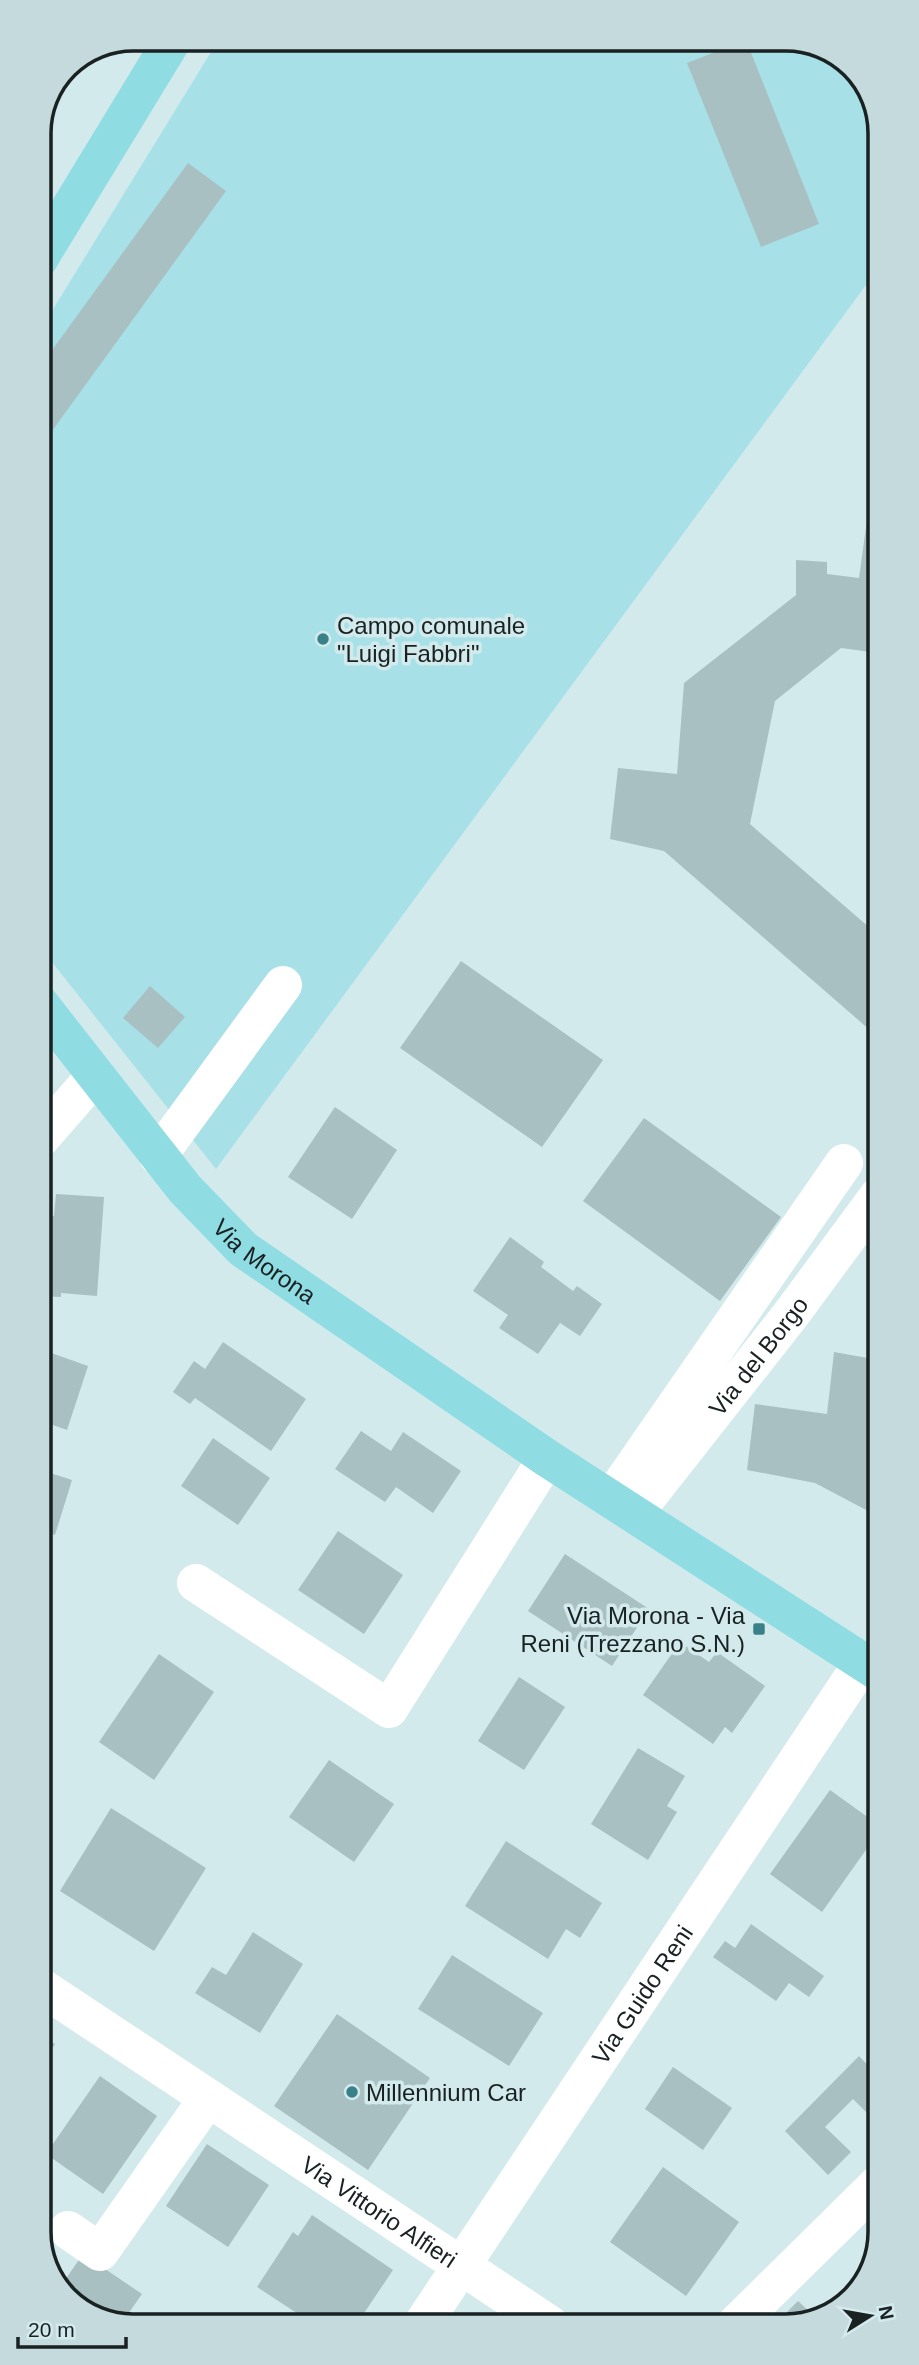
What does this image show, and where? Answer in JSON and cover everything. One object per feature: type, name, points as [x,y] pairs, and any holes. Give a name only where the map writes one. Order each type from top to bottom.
[{"type":"main road","points":[[51,239],[165,51]]},
{"type":"main road","name":"Via Morona","points":[[51,1018],[185,1189],[243,1249],[547,1458],[868,1665]]},
{"type":"street","points":[[159,1156],[283,985]]},
{"type":"street","points":[[51,1126],[95,1076]]},
{"type":"street","points":[[623,1506],[844,1163]]},
{"type":"street","name":"Via del Borgo","points":[[623,1506],[792,1314],[868,1210]]},
{"type":"street","points":[[196,1583],[389,1709],[547,1458]]},
{"type":"street","name":"Via Guido Reni","points":[[429,2314],[868,1671]]},
{"type":"street","name":"Via Vittorio Alfieri","points":[[51,1994],[535,2314]]},
{"type":"street","points":[[68,2230],[100,2252],[208,2098]]},
{"type":"street","points":[[745,2314],[868,2194]]},
{"type":"shaded area","name":"Campo comunale \"Luigi Fabbri\"","points":[[212,51],[802,52],[818,57],[844,75],[860,96],[868,122],[868,282],[216,1169],[51,961],[51,312]]},
{"type":"building","points":[[718,51],[750,51],[819,224],[761,247],[687,63]]},
{"type":"building","points":[[188,163],[226,191],[51,432],[51,351]]},
{"type":"building","points":[[868,513],[868,652],[841,648],[775,701],[750,824],[868,926],[868,1028],[664,851],[610,839],[618,768],[677,774],[684,683],[796,595],[796,560],[827,562],[827,574],[859,578]]},
{"type":"building","points":[[461,961],[603,1060],[542,1147],[400,1048]]},
{"type":"building","points":[[150,986],[185,1017],[158,1048],[123,1018]]},
{"type":"building","points":[[335,1107],[397,1150],[352,1219],[288,1177]]},
{"type":"building","points":[[644,1118],[781,1217],[720,1301],[583,1201]]},
{"type":"building","points":[[56,1194],[104,1197],[97,1296],[61,1293],[61,1297],[51,1297],[51,1216],[54,1216]]},
{"type":"building","points":[[510,1237],[544,1262],[541,1267],[573,1291],[577,1286],[602,1304],[580,1336],[560,1323],[538,1354],[499,1328],[508,1315],[473,1291]]},
{"type":"building","points":[[223,1342],[306,1399],[271,1451],[195,1398],[190,1404],[173,1392],[194,1361],[205,1369]]},
{"type":"building","points":[[834,1352],[868,1358],[868,1511],[815,1483],[747,1470],[755,1404],[827,1414]]},
{"type":"building","points":[[51,1353],[88,1366],[67,1430],[51,1424]]},
{"type":"building","points":[[361,1431],[391,1451],[403,1432],[461,1471],[433,1513],[396,1487],[385,1502],[335,1469]]},
{"type":"building","points":[[213,1438],[270,1478],[238,1525],[181,1486]]},
{"type":"building","points":[[51,1473],[72,1480],[55,1535],[51,1534]]},
{"type":"building","points":[[338,1531],[403,1575],[364,1634],[298,1590]]},
{"type":"building","points":[[565,1554],[649,1609],[612,1666],[528,1611]]},
{"type":"building","points":[[680,1642],[709,1662],[717,1652],[765,1686],[732,1733],[725,1727],[713,1744],[643,1695]]},
{"type":"building","points":[[159,1654],[214,1692],[154,1780],[99,1742]]},
{"type":"building","points":[[519,1677],[565,1707],[524,1770],[478,1741]]},
{"type":"building","points":[[638,1748],[685,1776],[667,1806],[677,1812],[648,1860],[591,1824]]},
{"type":"building","points":[[329,1760],[394,1804],[354,1862],[289,1817]]},
{"type":"building","points":[[830,1790],[868,1817],[868,1847],[822,1912],[770,1874]]},
{"type":"building","points":[[111,1808],[206,1868],[154,1951],[60,1891]]},
{"type":"building","points":[[506,1841],[602,1903],[580,1938],[566,1929],[548,1959],[465,1906]]},
{"type":"building","points":[[751,1924],[824,1976],[809,1997],[789,1983],[776,2001],[713,1957],[725,1941],[735,1948]]},
{"type":"building","points":[[253,1932],[303,1964],[260,2033],[195,1993],[212,1967],[226,1975]]},
{"type":"building","points":[[452,1955],[543,2013],[509,2066],[418,2009]]},
{"type":"building","name":"Millennium Car","points":[[337,2014],[430,2078],[368,2170],[274,2106]]},
{"type":"building","points":[[859,2056],[868,2065],[868,2114],[853,2099],[825,2127],[851,2152],[828,2175],[785,2131]]},
{"type":"building","points":[[673,2067],[732,2108],[703,2150],[645,2109]]},
{"type":"building","points":[[100,2076],[157,2116],[103,2194],[51,2158],[51,2147]]},
{"type":"building","points":[[207,2144],[269,2185],[228,2247],[166,2206]]},
{"type":"building","points":[[663,2167],[739,2222],[686,2296],[610,2242]]},
{"type":"building","points":[[312,2215],[393,2270],[363,2314],[298,2314],[257,2287],[293,2232],[298,2236]]},
{"type":"building","points":[[83,2254],[142,2294],[128,2314],[117,2313],[87,2300],[66,2279]]},
{"type":"building","points":[[798,2301],[808,2311],[797,2314],[785,2314]]},
{"type":"place","name":"Campo comunale \"Luigi Fabbri\"","points":[[323,639]]},
{"type":"place","name":"Via Morona - Via Reni (Trezzano S.N.)","points":[[759,1629]]},
{"type":"place","name":"Millennium Car","points":[[352,2092]]}]
